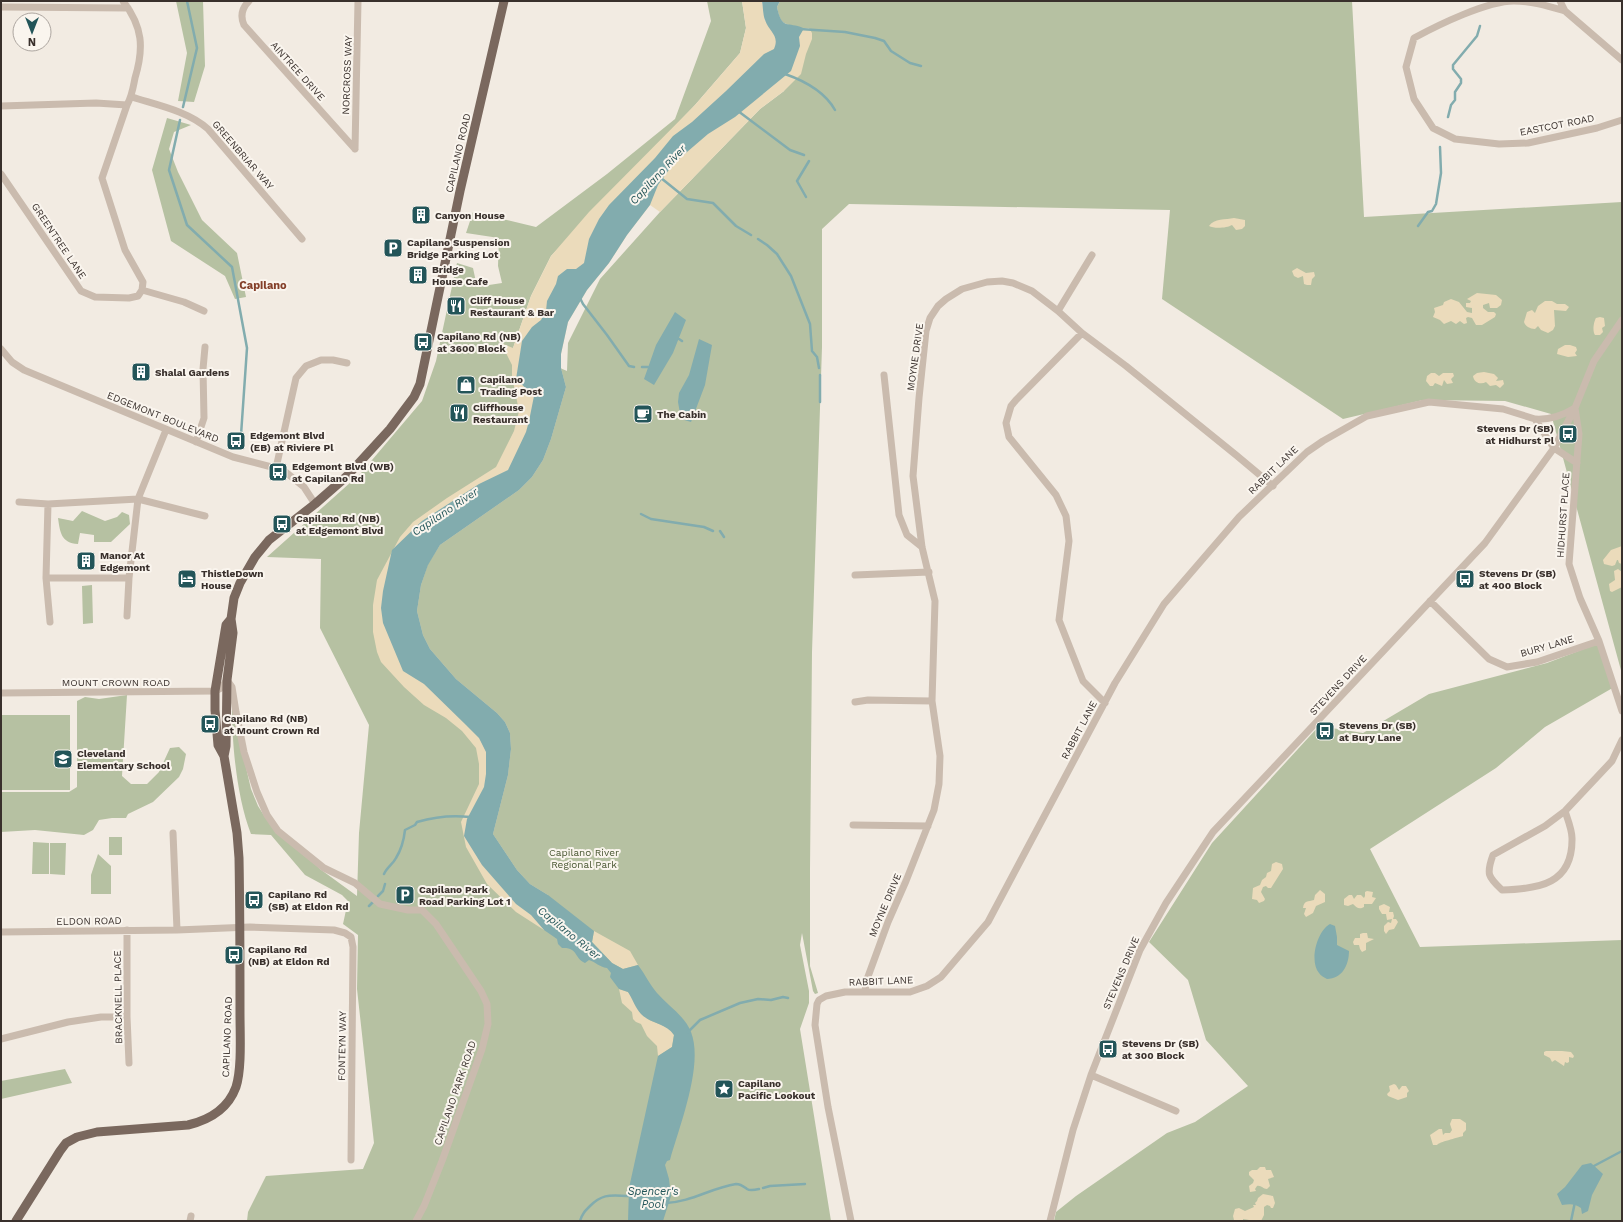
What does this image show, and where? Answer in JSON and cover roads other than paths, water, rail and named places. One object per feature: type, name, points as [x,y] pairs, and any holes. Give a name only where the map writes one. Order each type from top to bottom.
[{"type":"main road","name":"CAPILANO ROAD","points":[[224,756],[226,746],[227,680],[233,633],[231,619],[234,598],[240,583],[255,557],[269,540],[315,504],[347,476],[390,429],[414,397],[420,384],[460,191],[504,1]]},
{"type":"main road","name":"CAPILANO ROAD","points":[[16,1221],[66,1143],[77,1137],[97,1132],[188,1125],[210,1118],[226,1104],[236,1088],[239,1074],[239,858],[237,833],[224,756],[218,745],[215,710],[216,691],[226,625],[231,619]]},
{"type":"main road","points":[[224,639],[226,648],[224,669],[227,680]]},
{"type":"main road","points":[[216,691],[220,699],[219,710],[226,726]]},
{"type":"street","points":[[123,1],[128,8],[139,32],[141,51],[140,63],[132,97],[127,105],[102,178],[125,250],[143,282],[140,293],[184,302],[204,311]]},
{"type":"street","name":"AINTREE DRIVE","points":[[249,1],[242,10],[244,25],[355,149]]},
{"type":"street","name":"NORCROSS WAY","points":[[355,149],[358,1]]},
{"type":"street","name":"EASTCOT ROAD","points":[[1565,11],[1540,4],[1509,1],[1492,5],[1440,24],[1414,38],[1406,67],[1414,98],[1432,128],[1455,139],[1499,144],[1528,143],[1597,128],[1622,120]]},
{"type":"street","points":[[1560,1],[1565,11],[1622,60]]},
{"type":"street","points":[[1,7],[92,4],[128,8]]},
{"type":"street","name":"GREENBRIAR WAY","points":[[132,97],[163,106],[199,120],[302,239]]},
{"type":"street","points":[[1,106],[96,103],[127,105]]},
{"type":"street","name":"GREENTREE LANE","points":[[1,174],[81,291],[95,298],[129,298],[140,293]]},
{"type":"street","points":[[1058,311],[1092,255]]},
{"type":"street","name":"MOYNE DRIVE","points":[[864,992],[866,982],[888,922],[934,810],[940,773],[939,743],[932,701],[935,601],[922,547],[913,476],[926,331],[933,313],[946,299],[962,288],[974,284],[1002,281],[1032,291],[1058,311],[1082,333],[1126,366],[1252,467],[1273,486]]},
{"type":"street","name":"STEVENS DRIVE","points":[[1050,1221],[1073,1130],[1091,1075],[1140,950],[1166,903],[1213,832],[1485,543],[1554,448],[1575,408],[1594,361],[1622,320]]},
{"type":"street","points":[[1082,333],[1016,400],[1011,406],[1006,423],[1009,437],[1056,495],[1066,516],[1069,541],[1059,620],[1083,681],[1105,703]]},
{"type":"street","points":[[196,442],[204,418],[202,369],[205,347]]},
{"type":"street","name":"EDGEMONT BOULEVARD","points":[[1,349],[12,362],[24,370],[234,457],[276,468],[288,473],[304,487],[315,504]]},
{"type":"street","points":[[276,468],[296,378],[306,366],[321,360],[333,360],[347,363]]},
{"type":"street","points":[[884,375],[899,515],[907,535],[922,547]]},
{"type":"street","name":"RABBIT LANE","points":[[851,1221],[828,1107],[815,1025],[816,1004],[819,1000],[826,996],[845,992],[910,992],[927,986],[941,977],[988,922],[1115,683],[1164,604],[1239,517],[1307,452],[1367,416],[1429,402],[1503,409],[1535,419]]},
{"type":"street","points":[[1535,419],[1545,420],[1556,417],[1575,408]]},
{"type":"street","name":"HIDHURST PLACE","points":[[1575,408],[1579,424],[1579,434],[1569,564],[1580,598],[1599,641],[1622,711]]},
{"type":"street","points":[[1535,419],[1554,448],[1577,463]]},
{"type":"street","points":[[127,616],[128,578],[138,499],[166,430]]},
{"type":"street","points":[[19,502],[48,504],[138,499],[205,516]]},
{"type":"street","points":[[48,504],[46,578],[50,622]]},
{"type":"street","points":[[855,575],[928,572]]},
{"type":"street","points":[[46,578],[128,578]]},
{"type":"street","name":"BURY LANE","points":[[1430,601],[1489,659],[1507,667],[1537,662],[1599,641]]},
{"type":"street","points":[[216,691],[221,688],[227,680]]},
{"type":"street","name":"CAPILANO PARK ROAD","points":[[227,680],[232,687],[244,752],[257,792],[264,810],[278,831],[324,868],[355,883],[380,904],[408,910],[422,910],[436,924],[485,998],[488,1024],[482,1050],[424,1206],[416,1221]]},
{"type":"street","name":"MOUNT CROWN ROAD","points":[[1,693],[216,691]]},
{"type":"street","points":[[855,702],[868,700],[932,701]]},
{"type":"street","points":[[1565,811],[1572,837],[1569,862],[1562,873],[1548,884],[1524,890],[1502,890],[1490,879],[1488,868],[1493,855],[1544,826],[1565,811],[1612,761],[1622,740]]},
{"type":"street","points":[[853,825],[928,826]]},
{"type":"street","points":[[173,833],[177,930]]},
{"type":"street","name":"ELDON ROAD","points":[[1,932],[177,930],[240,927],[334,930],[349,935]]},
{"type":"street","name":"BRACKNELL PLACE","points":[[127,930],[127,1017],[130,1064]]},
{"type":"street","name":"FONTEYN WAY","points":[[349,935],[353,940],[354,947],[351,1160]]},
{"type":"street","points":[[1,1039],[68,1022],[101,1017],[127,1017]]},
{"type":"street","points":[[1091,1075],[1176,1111]]},
{"type":"water","points":[[762,1],[780,1],[777,7],[783,22],[803,28],[799,37],[800,46],[791,71],[735,117],[708,134],[673,164],[658,185],[650,205],[627,235],[609,263],[587,290],[568,322],[561,354],[561,368],[566,387],[551,439],[543,460],[532,477],[519,490],[440,545],[428,565],[421,585],[417,611],[423,635],[430,649],[456,679],[497,713],[505,722],[510,733],[511,749],[508,775],[493,834],[517,870],[530,884],[548,895],[594,931],[592,942],[612,963],[623,969],[638,965],[654,990],[681,1016],[691,1032],[694,1046],[692,1078],[689,1096],[670,1160],[667,1161],[665,1165],[669,1179],[671,1196],[663,1221],[628,1221],[629,1188],[658,1056],[672,1047],[674,1035],[667,1028],[649,1020],[641,1014],[628,992],[619,989],[610,977],[611,973],[607,968],[589,960],[585,963],[571,949],[562,948],[558,944],[557,939],[544,930],[531,915],[516,904],[482,865],[464,836],[467,819],[484,787],[486,774],[486,752],[479,738],[424,684],[403,671],[383,623],[381,608],[383,591],[392,550],[422,521],[479,484],[508,470],[526,432],[534,396],[516,379],[522,341],[532,327],[541,320],[546,311],[547,301],[556,284],[558,276],[567,269],[576,269],[584,263],[589,239],[599,219],[609,205],[655,158],[673,136],[692,122],[764,54],[774,49],[776,40],[765,20]]},
{"type":"water","points":[[675,312],[686,320],[673,353],[654,385],[644,379],[656,345]]},
{"type":"water","points":[[699,339],[712,345],[705,385],[691,422],[681,419],[678,402],[679,393],[689,375]]},
{"type":"water","points":[[1330,924],[1335,926],[1337,945],[1349,951],[1349,956],[1346,966],[1341,974],[1337,977],[1327,979],[1320,974],[1316,968],[1315,954],[1318,939],[1321,933]]},
{"type":"water","points":[[1591,1163],[1603,1174],[1592,1195],[1588,1211],[1582,1214],[1581,1208],[1576,1205],[1562,1205],[1557,1194],[1565,1187],[1582,1165]]},
{"type":"waterway","points":[[183,107],[197,48],[187,1]]},
{"type":"waterway","points":[[1448,117],[1451,105],[1455,100],[1455,92],[1461,83],[1461,79],[1453,69],[1453,65],[1477,36],[1480,26]]},
{"type":"waterway","points":[[800,29],[845,32],[875,38],[884,41],[891,51],[910,63],[921,66]]},
{"type":"waterway","points":[[785,74],[814,88],[826,98],[835,110]]},
{"type":"waterway","points":[[738,111],[790,150],[804,155]]},
{"type":"waterway","points":[[180,120],[169,170],[187,225],[232,267],[247,348],[241,435]]},
{"type":"waterway","points":[[1418,226],[1428,212],[1432,211],[1436,204],[1441,173],[1440,147]]},
{"type":"waterway","points":[[806,197],[797,181],[809,161]]},
{"type":"waterway","name":"Capilano River","points":[[661,178],[687,199],[713,203],[736,226],[751,235]]},
{"type":"waterway","points":[[758,239],[777,254],[791,276],[810,324],[812,351],[817,357],[819,368]]},
{"type":"waterway","points":[[580,298],[629,366],[634,367]]},
{"type":"waterway","points":[[642,367],[648,367]]},
{"type":"waterway","points":[[820,375],[820,402]]},
{"type":"waterway","points":[[641,514],[651,519],[704,527],[713,531]]},
{"type":"waterway","points":[[720,531],[724,537]]},
{"type":"waterway","points":[[384,874],[398,855],[405,830],[415,825],[417,822],[444,817],[470,817]]},
{"type":"waterway","points":[[378,896],[383,891],[385,884]]},
{"type":"waterway","points":[[369,906],[373,902]]},
{"type":"waterway","points":[[688,1032],[700,1020],[740,1003],[758,999],[771,1000],[783,997],[788,998]]},
{"type":"waterway","points":[[1592,1167],[1622,1151]]},
{"type":"waterway","name":"Spencer's Pool","points":[[666,1203],[693,1198],[736,1184],[750,1190],[759,1189]]},
{"type":"waterway","points":[[763,1188],[770,1186],[805,1184]]},
{"type":"waterway","name":"Spencer's Pool","points":[[580,1221],[585,1211],[595,1202],[604,1197],[614,1195],[631,1196]]},
{"type":"waterway","points":[[1571,1221],[1575,1202]]},
{"type":"place","name":"Canyon House","points":[[421,215]]},
{"type":"place","name":"Capilano Suspension Bridge Parking Lot","points":[[393,248]]},
{"type":"place","name":"Bridge House Cafe","points":[[418,275]]},
{"type":"place","name":"Cliff House Restaurant & Bar","points":[[456,306]]},
{"type":"place","name":"Capilano Rd (NB) at 3600 Block","points":[[423,342]]},
{"type":"place","name":"Shalal Gardens","points":[[141,372]]},
{"type":"place","name":"Capilano Trading Post","points":[[466,385]]},
{"type":"place","name":"Cliffhouse Restaurant","points":[[459,413]]},
{"type":"place","name":"The Cabin","points":[[643,414]]},
{"type":"place","name":"Stevens Dr (SB) at Hidhurst Pl","points":[[1568,434]]},
{"type":"place","name":"Edgemont Blvd (EB) at Riviere Pl","points":[[236,441]]},
{"type":"place","name":"Edgemont Blvd (WB) at Capilano Rd","points":[[278,472]]},
{"type":"place","name":"Capilano Rd (NB) at Edgemont Blvd","points":[[282,524]]},
{"type":"place","name":"Manor At Edgemont","points":[[86,561]]},
{"type":"place","name":"ThistleDown House","points":[[187,579]]},
{"type":"place","name":"Stevens Dr (SB) at 400 Block","points":[[1465,579]]},
{"type":"place","name":"Capilano Rd (NB) at Mount Crown Rd","points":[[210,724]]},
{"type":"place","name":"Stevens Dr (SB) at Bury Lane","points":[[1325,731]]},
{"type":"place","name":"Cleveland Elementary School","points":[[63,759]]},
{"type":"place","name":"Capilano Park Road Parking Lot 1","points":[[405,895]]},
{"type":"place","name":"Capilano Rd (SB) at Eldon Rd","points":[[254,900]]},
{"type":"place","name":"Capilano Rd (NB) at Eldon Rd","points":[[234,955]]},
{"type":"place","name":"Stevens Dr (SB) at 300 Block","points":[[1108,1049]]},
{"type":"place","name":"Capilano Pacific Lookout","points":[[724,1089]]},
{"type":"district","name":"Capilano","points":[[263,285]]},
{"type":"park label","name":"Capilano River Regional Park","points":[[584,858]]}]
